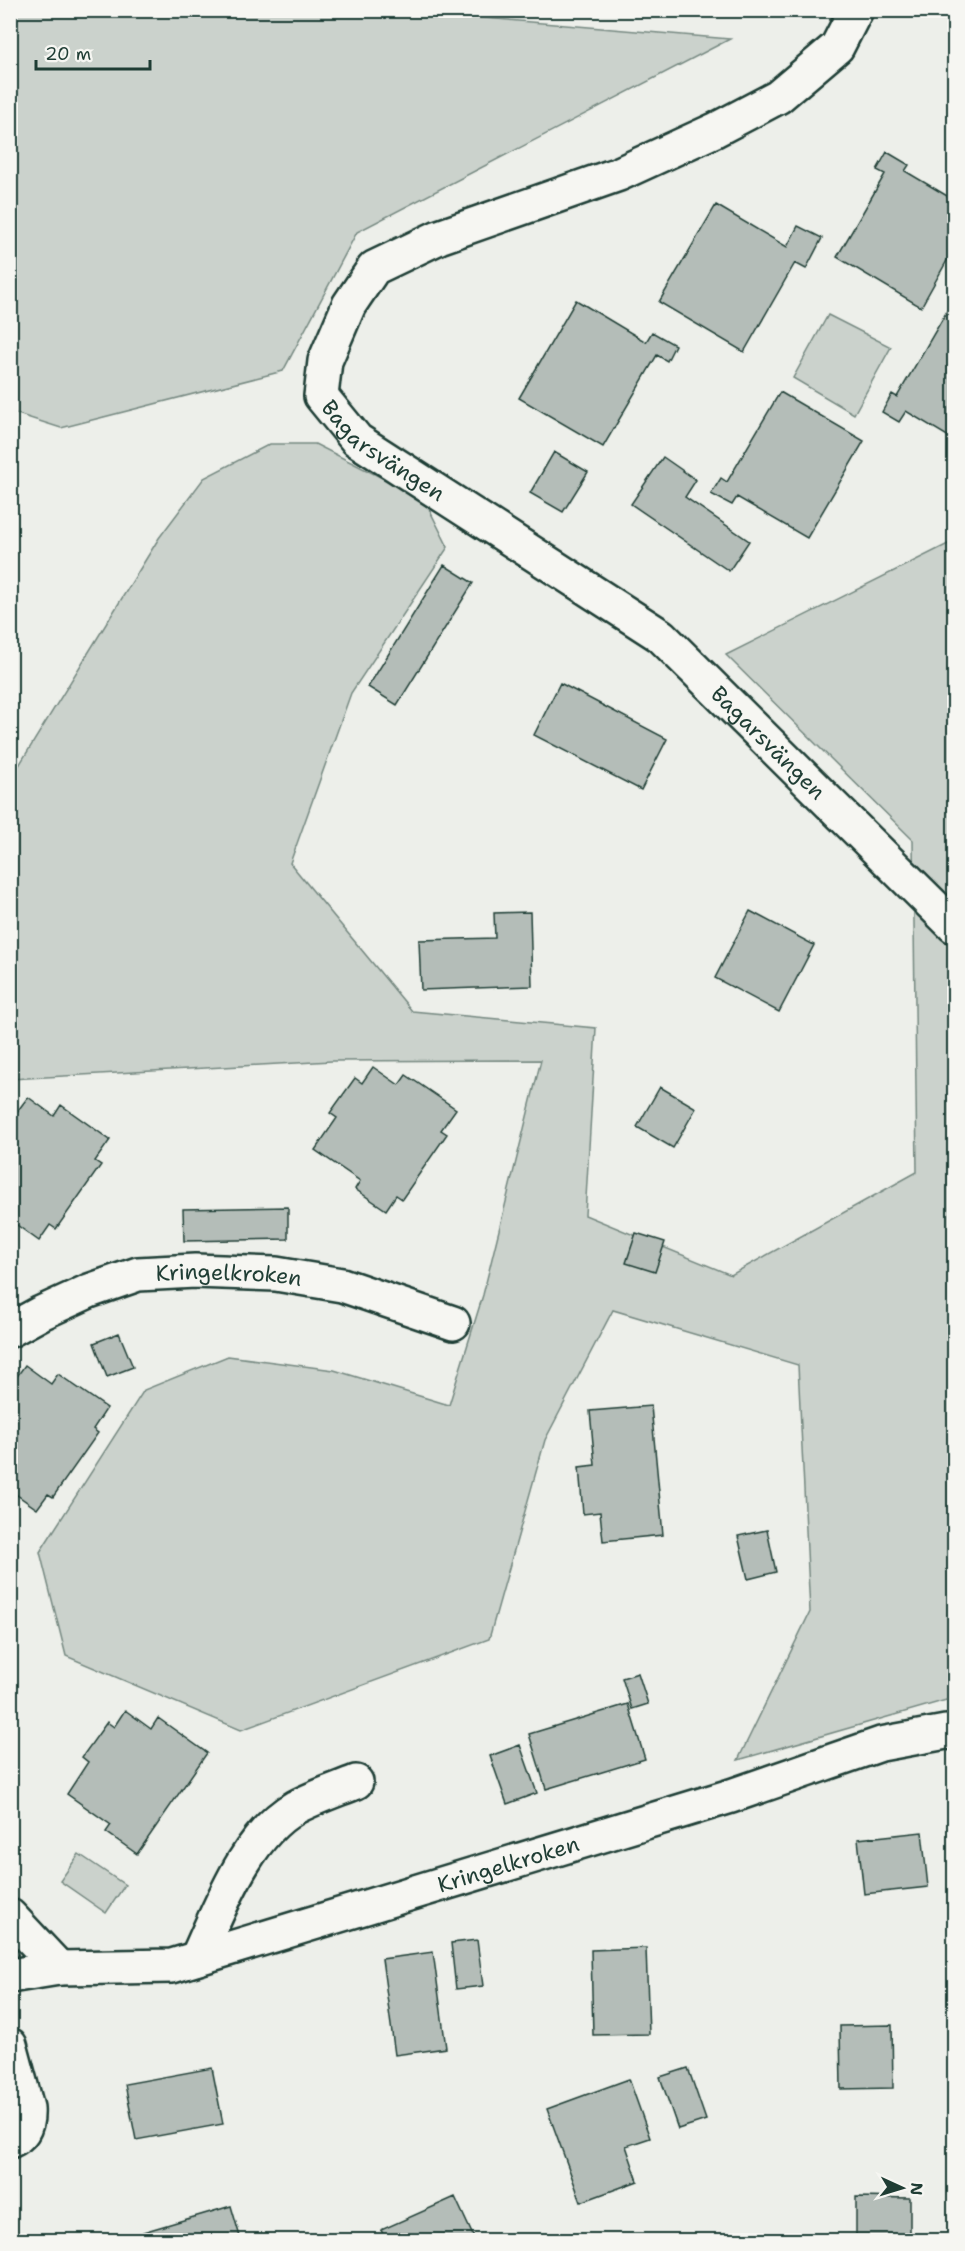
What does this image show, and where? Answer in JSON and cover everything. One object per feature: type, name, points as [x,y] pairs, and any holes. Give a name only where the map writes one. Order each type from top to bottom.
[{"type":"street","name":"Bagarsvängen","points":[[856,10],[837,47],[778,97],[715,130],[619,174],[439,237],[374,268],[349,305],[325,361],[321,396],[357,440],[661,636],[954,926]]},
{"type":"street","name":"Kringelkroken","points":[[10,1330],[89,1291],[138,1274],[195,1271],[276,1274],[342,1285],[453,1323]]},
{"type":"street","name":"Kringelkroken","points":[[10,1976],[59,1968],[172,1966],[731,1796],[881,1744],[946,1732],[954,1733]]},
{"type":"street","points":[[197,1958],[227,1892],[262,1834],[296,1807],[356,1782]]},
{"type":"street","points":[[10,1916],[59,1968]]},
{"type":"street","points":[[10,2045],[28,2118],[25,2130],[10,2141]]},
{"type":"shaded area","points":[[431,10],[437,14],[730,39],[357,232],[283,371],[61,428],[11,412],[11,11]]},
{"type":"shaded area","points":[[828,315],[891,347],[854,414],[793,378]]},
{"type":"shaded area","points":[[270,444],[315,444],[424,499],[448,547],[351,693],[290,863],[412,1011],[596,1028],[585,1215],[731,1275],[917,1172],[913,840],[726,655],[954,541],[954,1656],[950,1699],[738,1760],[810,1612],[798,1365],[613,1310],[545,1440],[489,1639],[241,1730],[66,1656],[40,1552],[144,1390],[228,1356],[334,1370],[449,1405],[483,1295],[541,1060],[332,1061],[11,1079],[10,780],[159,538],[204,478]]},
{"type":"shaded area","points":[[79,1854],[125,1885],[106,1913],[60,1881]]},
{"type":"building","points":[[887,152],[909,165],[905,171],[954,200],[954,248],[921,307],[837,257],[885,174],[877,170]]},
{"type":"building","points":[[716,205],[787,247],[798,226],[822,238],[806,269],[795,263],[744,352],[659,302]]},
{"type":"building","points":[[576,300],[646,342],[652,332],[675,345],[667,361],[657,355],[603,447],[519,398]]},
{"type":"building","points":[[947,311],[954,316],[954,440],[906,411],[899,422],[882,412],[892,394],[897,397]]},
{"type":"building","points":[[780,392],[864,441],[807,538],[737,497],[732,505],[711,494],[721,478],[727,482]]},
{"type":"building","points":[[554,452],[588,472],[563,512],[530,493]]},
{"type":"building","points":[[663,457],[696,480],[685,497],[749,541],[729,571],[631,504]]},
{"type":"building","points":[[444,565],[473,583],[397,705],[368,687]]},
{"type":"building","points":[[560,683],[667,739],[641,790],[534,735]]},
{"type":"building","points":[[750,911],[814,945],[779,1012],[715,978]]},
{"type":"building","points":[[530,912],[532,986],[421,990],[419,940],[495,938],[494,913]]},
{"type":"building","points":[[373,1067],[399,1085],[406,1075],[456,1109],[441,1130],[447,1134],[402,1199],[396,1195],[386,1210],[355,1189],[360,1181],[315,1150],[337,1118],[330,1113],[355,1078],[362,1083]]},
{"type":"building","points":[[660,1087],[696,1108],[673,1148],[637,1127]]},
{"type":"building","points":[[28,1097],[54,1116],[61,1105],[110,1140],[95,1161],[101,1165],[56,1229],[50,1225],[39,1241],[10,1220],[14,1212],[10,1210],[10,1110],[16,1113]]},
{"type":"building","points":[[288,1207],[288,1239],[184,1241],[183,1209]]},
{"type":"building","points":[[636,1233],[665,1242],[655,1272],[626,1263]]},
{"type":"building","points":[[119,1333],[133,1367],[107,1377],[94,1343]]},
{"type":"building","points":[[25,1365],[51,1384],[58,1374],[107,1408],[93,1429],[98,1433],[53,1497],[48,1494],[37,1509],[10,1490],[10,1380],[13,1382]]},
{"type":"building","points":[[651,1406],[663,1535],[603,1541],[600,1512],[583,1514],[579,1467],[595,1465],[590,1411]]},
{"type":"building","points":[[767,1530],[776,1572],[748,1579],[738,1536]]},
{"type":"building","points":[[638,1673],[648,1704],[632,1709],[622,1678]]},
{"type":"building","points":[[628,1704],[645,1759],[546,1789],[529,1734]]},
{"type":"building","points":[[125,1710],[151,1729],[158,1718],[207,1753],[137,1854],[106,1832],[111,1825],[67,1794],[88,1762],[82,1757],[107,1722],[114,1727]]},
{"type":"building","points":[[520,1745],[537,1793],[507,1804],[490,1756]]},
{"type":"building","points":[[922,1832],[928,1887],[864,1894],[858,1839]]},
{"type":"building","points":[[477,1940],[483,1986],[456,1989],[451,1943]]},
{"type":"building","points":[[646,1948],[649,2034],[593,2035],[591,1950]]},
{"type":"building","points":[[433,1952],[446,2048],[395,2055],[382,1959]]},
{"type":"building","points":[[892,2025],[893,2088],[841,2089],[840,2026]]},
{"type":"building","points":[[212,2068],[223,2124],[136,2140],[125,2084]]},
{"type":"building","points":[[688,2068],[706,2120],[678,2129],[660,2077]]},
{"type":"building","points":[[629,2079],[650,2138],[626,2146],[638,2181],[581,2202],[547,2109]]},
{"type":"building","points":[[455,2197],[475,2240],[386,2240],[381,2230]]},
{"type":"building","points":[[856,2197],[910,2198],[910,2240],[856,2240]]},
{"type":"building","points":[[231,2206],[241,2240],[146,2240],[143,2232]]}]
